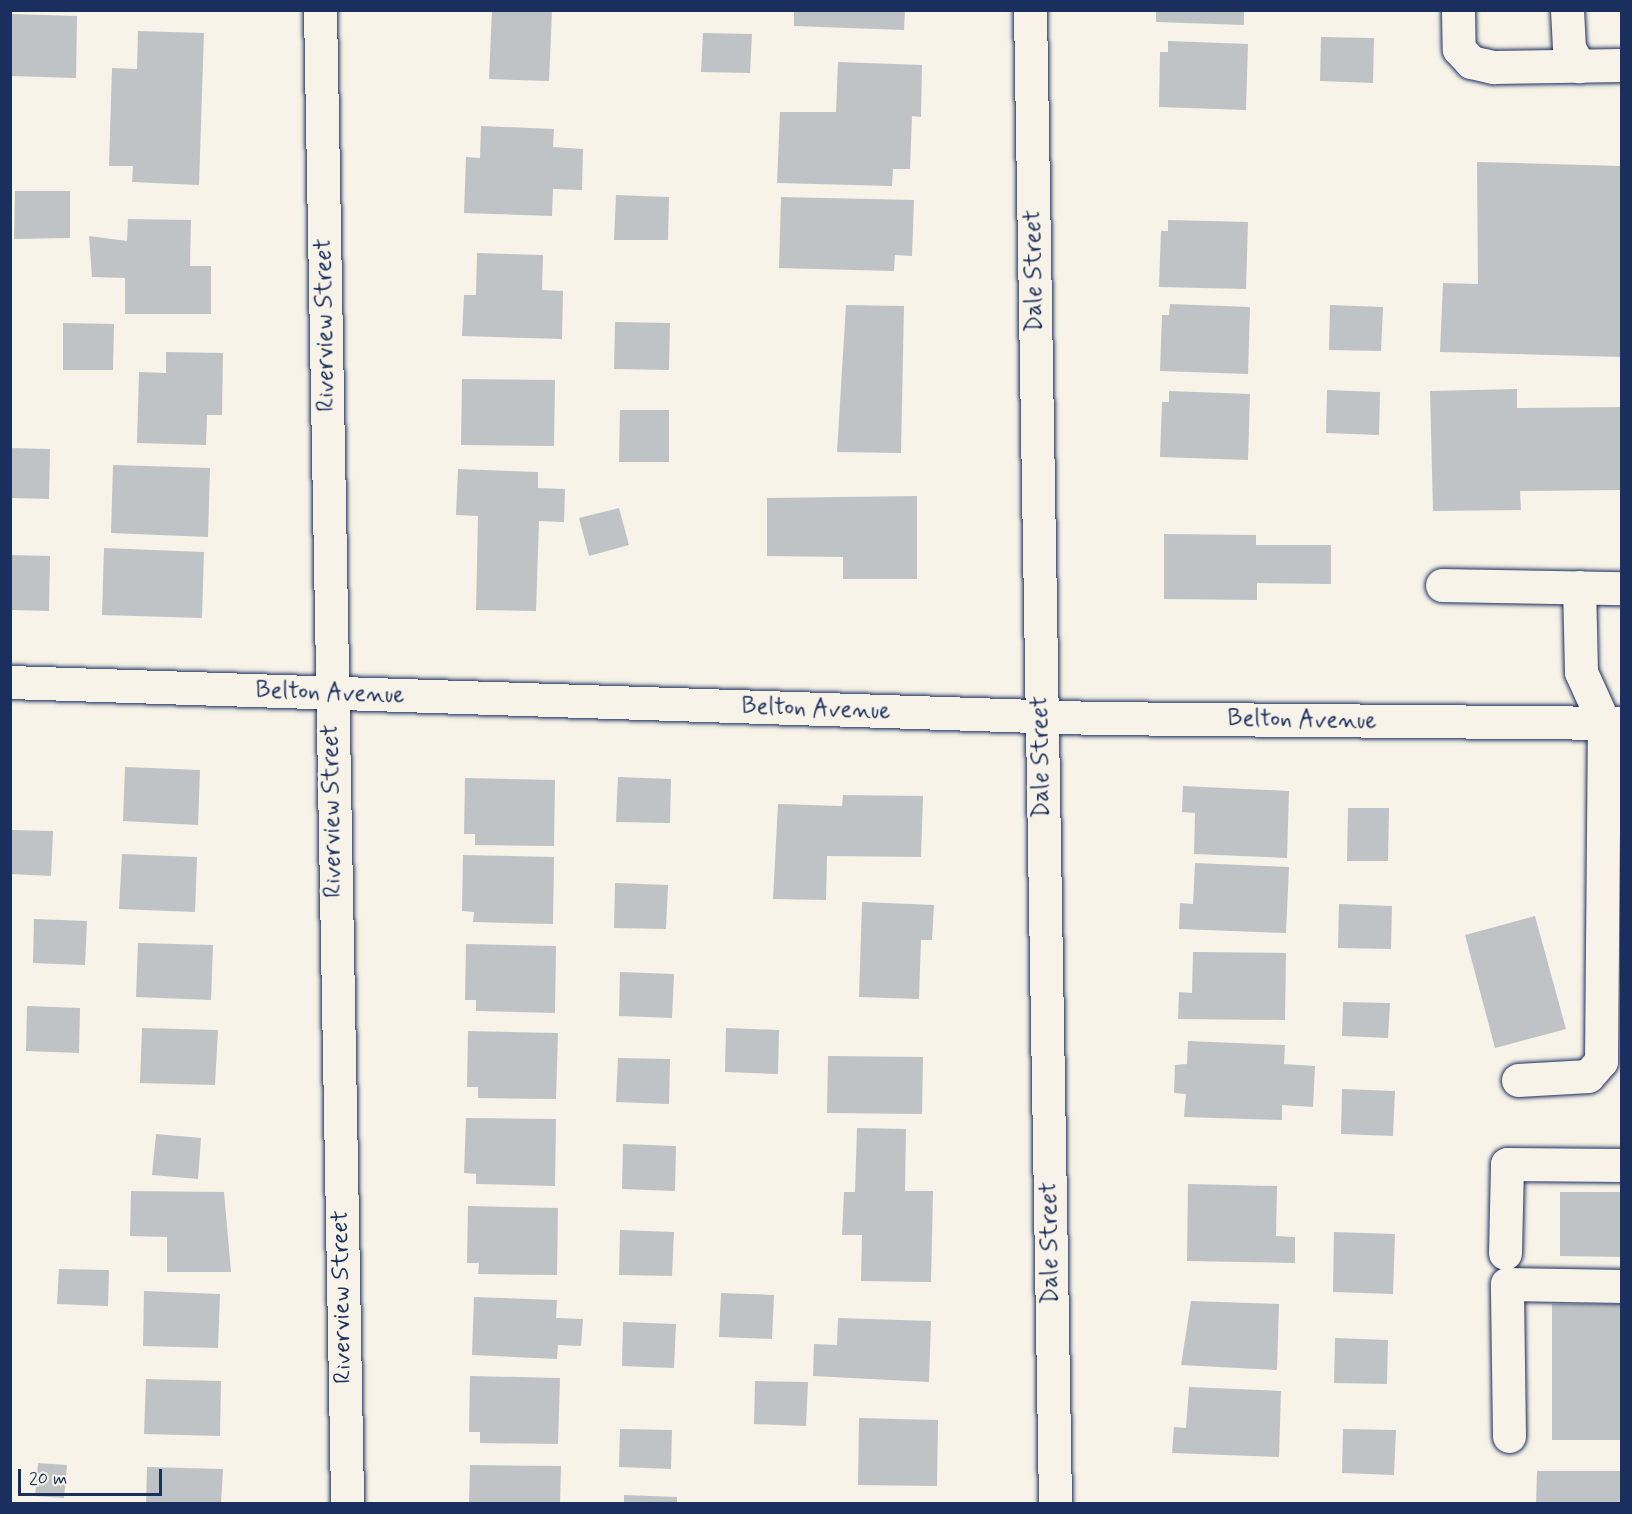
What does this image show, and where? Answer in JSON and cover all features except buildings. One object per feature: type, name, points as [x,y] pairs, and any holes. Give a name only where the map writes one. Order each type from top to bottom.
[{"type":"street","name":"Riverview Street","points":[[320,10],[347,1503]]},
{"type":"street","name":"Dale Street","points":[[1030,10],[1054,1503]]},
{"type":"street","points":[[1458,10],[1459,49],[1472,62],[1493,67],[1622,65]]},
{"type":"street","points":[[1567,10],[1569,48],[1579,66]]},
{"type":"street","points":[[1442,585],[1621,588]]},
{"type":"street","points":[[1518,1080],[1588,1076],[1601,1062],[1612,723],[1581,672],[1579,587]]},
{"type":"street","name":"Belton Avenue","points":[[10,682],[1040,716],[1612,723]]},
{"type":"street","points":[[1505,1252],[1506,1164],[1622,1165]]},
{"type":"street","points":[[1509,1436],[1507,1284],[1622,1286]]}]
